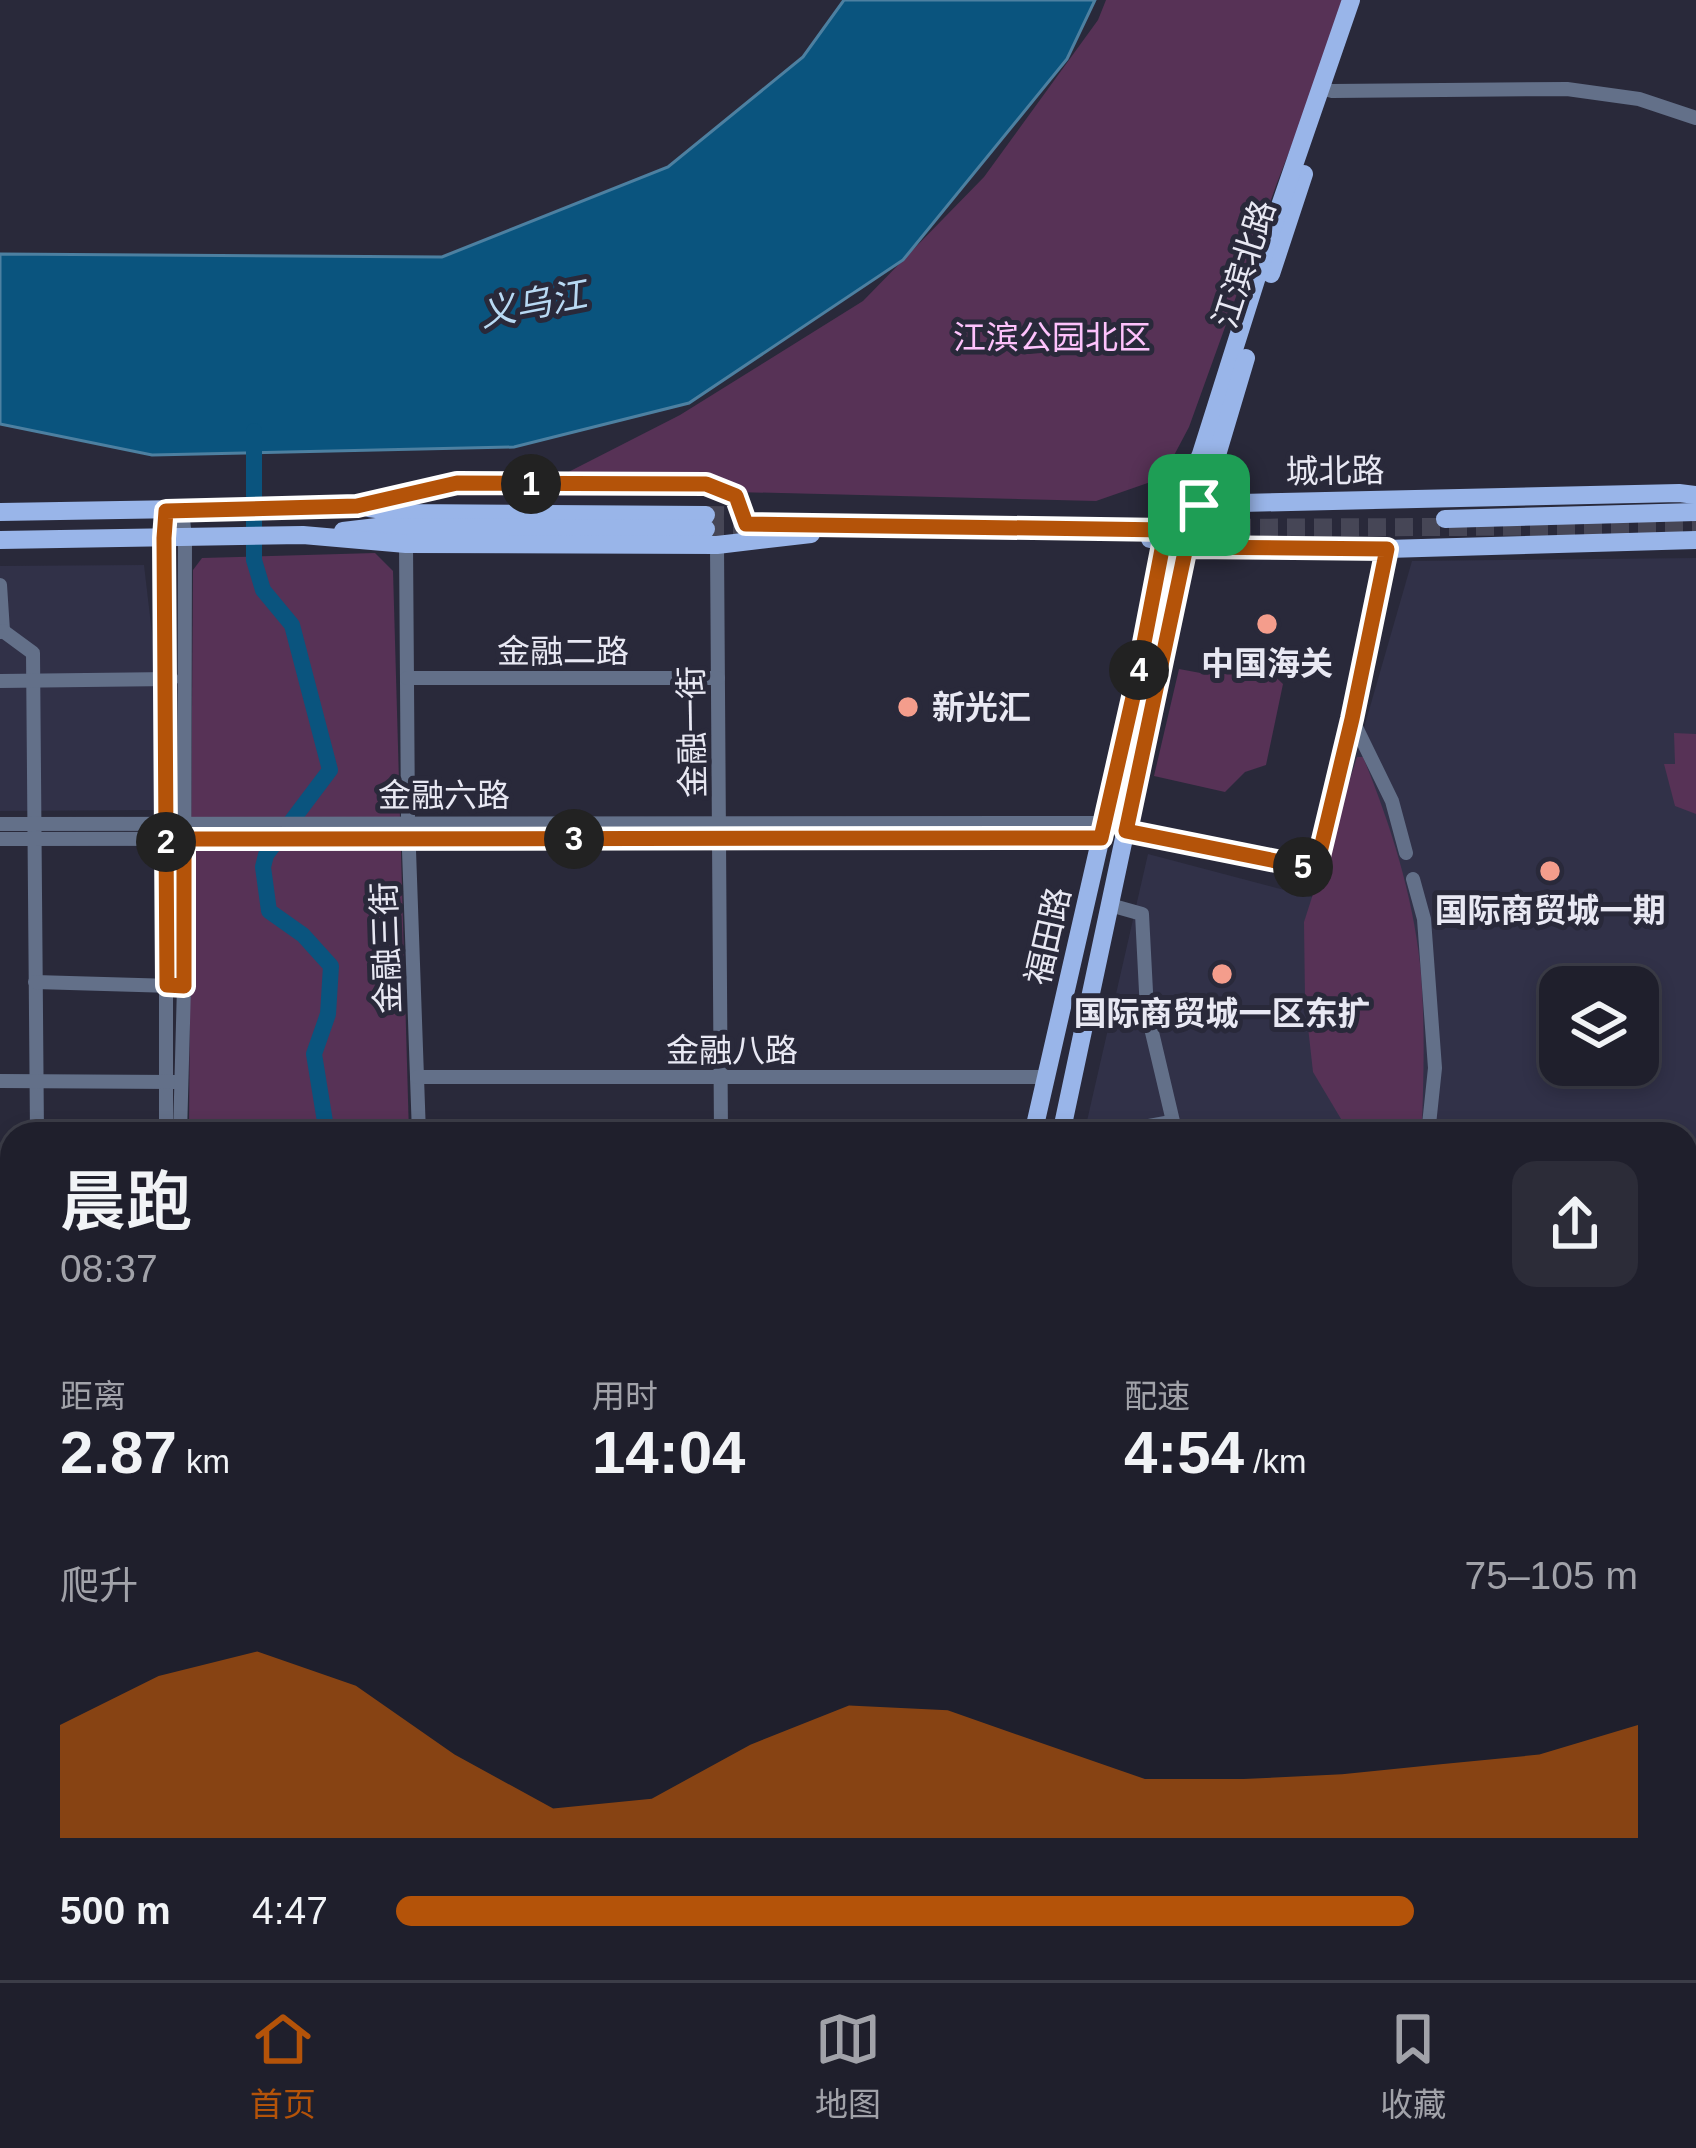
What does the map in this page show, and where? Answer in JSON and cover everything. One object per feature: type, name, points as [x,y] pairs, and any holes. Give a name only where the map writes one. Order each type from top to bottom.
[{"type":"main road","name":"江滨北路","points":[[1186,547],[1351,0]]},
{"type":"main road","name":"江滨北路","points":[[1165,535],[1201,454],[1326,89],[1362,0]]},
{"type":"main road","points":[[357,506],[457,483],[706,484],[736,496],[746,524],[1165,535],[1186,547],[1387,549],[1696,540]]},
{"type":"main road","name":"城北路","points":[[1199,505],[1696,495]]},
{"type":"main road","points":[[0,540],[296,535],[377,527],[1165,535],[1199,505]]},
{"type":"main road","points":[[0,512],[357,506],[405,513],[710,530]]},
{"type":"main road","points":[[1444,519],[1696,512]]},
{"type":"main road","points":[[296,535],[406,544],[710,530]]},
{"type":"main road","name":"福田路","points":[[1036,1122],[1136,684],[1165,535]]},
{"type":"main road","name":"福田路","points":[[1064,1122],[1186,547]]},
{"type":"street","points":[[1326,89],[1567,89],[1639,99],[1696,118]]},
{"type":"street","points":[[174,511],[166,679],[167,985],[179,1122]]},
{"type":"street","name":"金融一街","points":[[710,530],[718,678],[721,1122]]},
{"type":"street","points":[[168,1122],[184,986],[183,679],[174,537]]},
{"type":"street","name":"金融三街","points":[[406,544],[419,1122]]},
{"type":"street","points":[[1126,831],[1316,869],[1387,549]]},
{"type":"street","points":[[0,585],[2,631],[33,653],[37,1122]]},
{"type":"street","name":"金融二路","points":[[407,678],[718,678]]},
{"type":"street","points":[[0,680],[183,679]]},
{"type":"street","points":[[1352,719],[1392,801],[1406,853]]},
{"type":"street","name":"金融六路","points":[[0,824],[35,831],[184,831],[326,822],[409,830],[720,839],[1103,830]]},
{"type":"street","name":"金融六路","points":[[184,831],[243,839],[320,839],[409,830],[720,822],[1103,830]]},
{"type":"street","name":"金融六路","points":[[0,839],[35,831]]},
{"type":"street","points":[[1414,879],[1424,919],[1435,1068],[1429,1122]]},
{"type":"street","points":[[1111,905],[1142,914],[1147,1011],[1173,1122]]},
{"type":"street","points":[[35,982],[184,986]]},
{"type":"street","name":"金融八路","points":[[417,1077],[1047,1076]]},
{"type":"street","points":[[0,1081],[174,1082]]},
{"type":"shaded area","points":[[1696,558],[1696,1122],[1087,1122],[1148,854],[1315,898],[1412,561]]},
{"type":"shaded area","points":[[144,565],[155,659],[157,810],[0,811],[0,566]]},
{"type":"green space","name":"江滨公园北区","points":[[1106,0],[1348,0],[1189,427],[1162,478],[1096,501],[539,487],[680,415],[863,301],[984,177],[1098,20]]},
{"type":"green space","points":[[375,553],[393,571],[409,1122],[189,1122],[193,570],[202,558]]},
{"type":"green space","points":[[1230,660],[1268,670],[1283,684],[1266,765],[1245,772],[1225,792],[1154,776],[1179,669],[1206,674],[1209,663]]},
{"type":"green space","points":[[1674,733],[1696,734],[1696,814],[1675,806],[1664,764],[1675,764]]},
{"type":"green space","points":[[1357,757],[1363,757],[1391,833],[1416,937],[1423,1023],[1422,1122],[1343,1122],[1313,1072],[1305,1000],[1304,922]]},
{"type":"water","name":"义乌江","points":[[844,0],[1095,0],[1067,59],[903,260],[689,403],[514,447],[152,455],[0,424],[0,254],[442,257],[668,167],[803,57]]},
{"type":"waterway","points":[[254,431],[254,560],[263,590],[292,625],[330,770],[266,855],[263,867],[269,911],[303,935],[331,966],[328,1014],[314,1054],[325,1122]]},
{"type":"tunnel","points":[[706,515],[755,516]]},
{"type":"tunnel","points":[[1179,528],[1696,526]]},
{"type":"tunnel","points":[[706,529],[761,529]]},
{"type":"place","name":"中国海关","points":[[1267,624]]},
{"type":"place","name":"新光汇","points":[[908,707]]},
{"type":"place","name":"国际商贸城一期","points":[[1550,871]]},
{"type":"place","name":"国际商贸城一区东扩","points":[[1222,974]]},
{"type":"route","points":[[1199,505],[1167,530],[746,524],[736,496],[706,484],[457,483],[357,506],[166,511],[167,985],[184,986],[184,839],[1101,838],[1164,539],[1186,547],[1387,549],[1316,869],[1126,831],[1186,547],[1199,505]]}]
